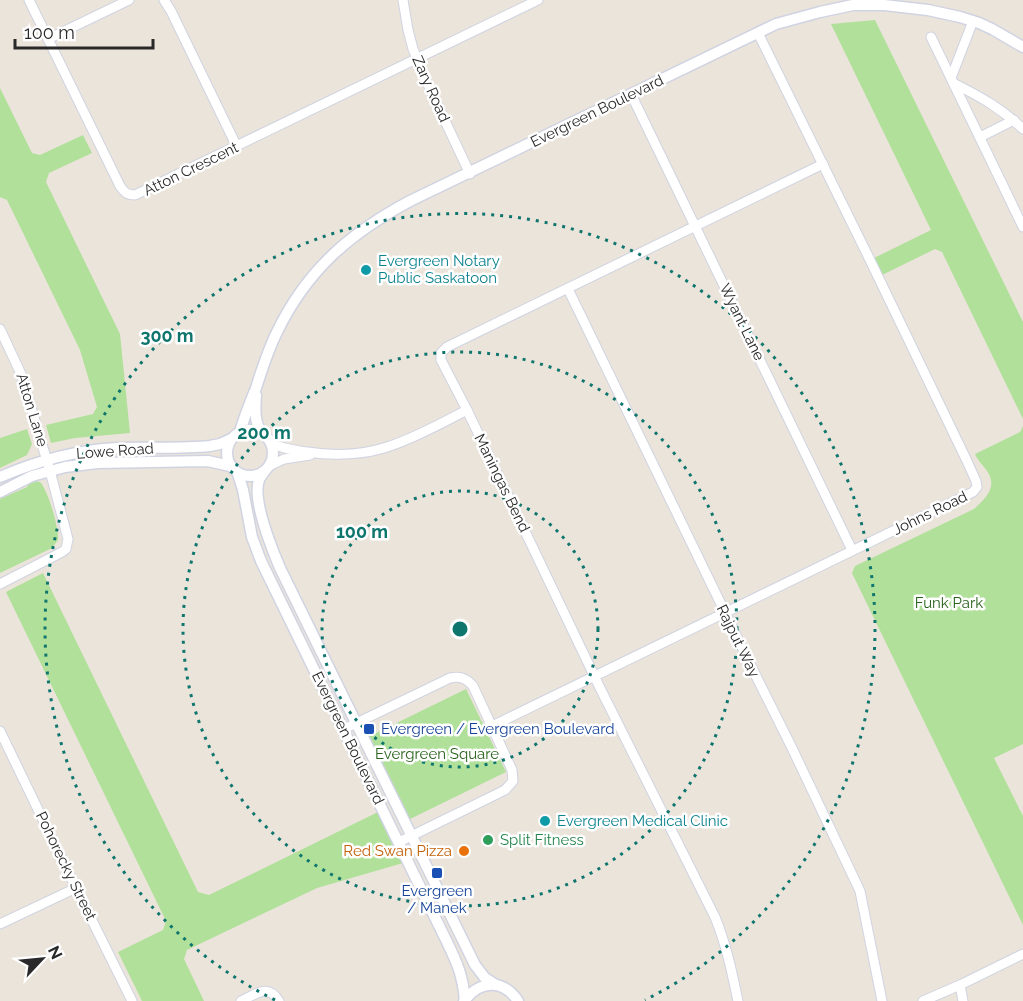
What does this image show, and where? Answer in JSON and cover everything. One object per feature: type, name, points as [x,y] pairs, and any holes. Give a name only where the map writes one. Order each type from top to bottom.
[{"type":"street","name":"Atton Crescent","points":[[29,0],[120,186],[129,195],[141,193],[538,0]]},
{"type":"street","points":[[48,39],[129,0]]},
{"type":"street","points":[[164,0],[237,147]]},
{"type":"street","name":"Zary Road","points":[[403,0],[408,30],[417,59],[470,174]]},
{"type":"street","name":"Evergreen Boulevard","points":[[236,435],[278,331],[309,280],[326,261],[364,228],[387,214],[776,24],[853,2],[928,10],[973,21],[1023,47]]},
{"type":"street","points":[[953,81],[973,21]]},
{"type":"street","name":"Johns Road","points":[[492,726],[973,492],[977,487],[966,459],[758,33]]},
{"type":"street","points":[[931,37],[1022,221]]},
{"type":"street","points":[[953,81],[1007,114],[1023,129]]},
{"type":"street","name":"Wyant Lane","points":[[631,94],[852,550]]},
{"type":"street","points":[[980,137],[1014,120]]},
{"type":"street","name":"Maningas Bend","points":[[738,1001],[729,956],[715,917],[595,677],[441,360],[441,353],[447,347],[823,164]]},
{"type":"street","name":"Rajput Way","points":[[568,289],[860,891],[882,1001]]},
{"type":"street","name":"Atton Lane","points":[[0,329],[21,374],[49,466],[68,545],[54,557],[0,584]]},
{"type":"street","name":"Evergreen Boulevard","points":[[256,386],[256,418],[259,430],[267,439]]},
{"type":"street","points":[[316,453],[284,459],[251,477],[234,470],[226,452],[228,445],[236,435],[248,430],[256,431],[288,450],[346,454],[370,452],[412,438],[467,410]]},
{"type":"street","name":"Lowe Road","points":[[0,492],[75,453],[104,449],[210,446],[220,444],[236,435]]},
{"type":"street","points":[[267,439],[273,451],[267,469]]},
{"type":"street","name":"Lowe Road","points":[[0,477],[33,463],[49,466],[113,461],[208,461],[234,470]]},
{"type":"street","name":"Evergreen Boulevard","points":[[267,469],[259,481],[258,493],[259,505],[272,549],[475,965],[485,978],[505,988],[518,1001]]},
{"type":"street","name":"Evergreen Boulevard","points":[[234,470],[243,490],[252,537],[261,561],[461,973],[464,1001]]},
{"type":"street","points":[[344,729],[450,678],[463,678],[473,686],[513,770],[513,781],[505,790],[399,842]]},
{"type":"street","name":"Pohorecky Street","points":[[0,731],[132,1001]]},
{"type":"street","points":[[0,924],[76,888]]},
{"type":"street","points":[[923,1001],[1023,954]]},
{"type":"street","points":[[464,1001],[478,988],[496,985]]},
{"type":"street","points":[[960,985],[963,1001]]},
{"type":"street","points":[[241,1001],[266,991],[274,993],[279,1001]]},
{"type":"green space","points":[[875,20],[1023,322],[1023,419],[942,252],[935,249],[878,277],[870,260],[931,230],[831,24]]},
{"type":"green space","points":[[0,88],[32,153],[40,155],[83,135],[92,153],[49,173],[46,182],[120,334],[130,433],[75,438],[51,443],[46,425],[93,414],[97,407],[80,350],[7,200],[0,197]]},
{"type":"green space","name":"Funk Park","points":[[1023,426],[1023,744],[994,758],[1023,816],[1023,925],[852,573],[855,566],[974,509],[991,487],[990,477],[975,454],[1020,432]]},
{"type":"green space","points":[[27,429],[32,444],[27,455],[0,468],[0,438]]},
{"type":"green space","points":[[34,481],[40,482],[46,493],[55,518],[58,540],[52,548],[0,573],[0,499],[27,487]]},
{"type":"green space","points":[[43,573],[198,892],[209,895],[378,812],[403,863],[317,888],[187,950],[184,959],[204,1001],[142,1001],[118,952],[163,930],[166,921],[6,592]]},
{"type":"green space","name":"Evergreen Square","points":[[466,689],[506,772],[408,820],[368,737]]},
{"type":"place","name":"Evergreen Notary Public Saskatoon","points":[[366,270]]},
{"type":"place","name":"Evergreen / Evergreen Boulevard","points":[[369,729]]},
{"type":"place","name":"Evergreen Medical Clinic","points":[[545,821]]},
{"type":"place","name":"Split Fitness","points":[[488,840]]},
{"type":"place","name":"Red Swan Pizza","points":[[464,851]]},
{"type":"place","name":"Evergreen / Manek","points":[[437,873]]}]
